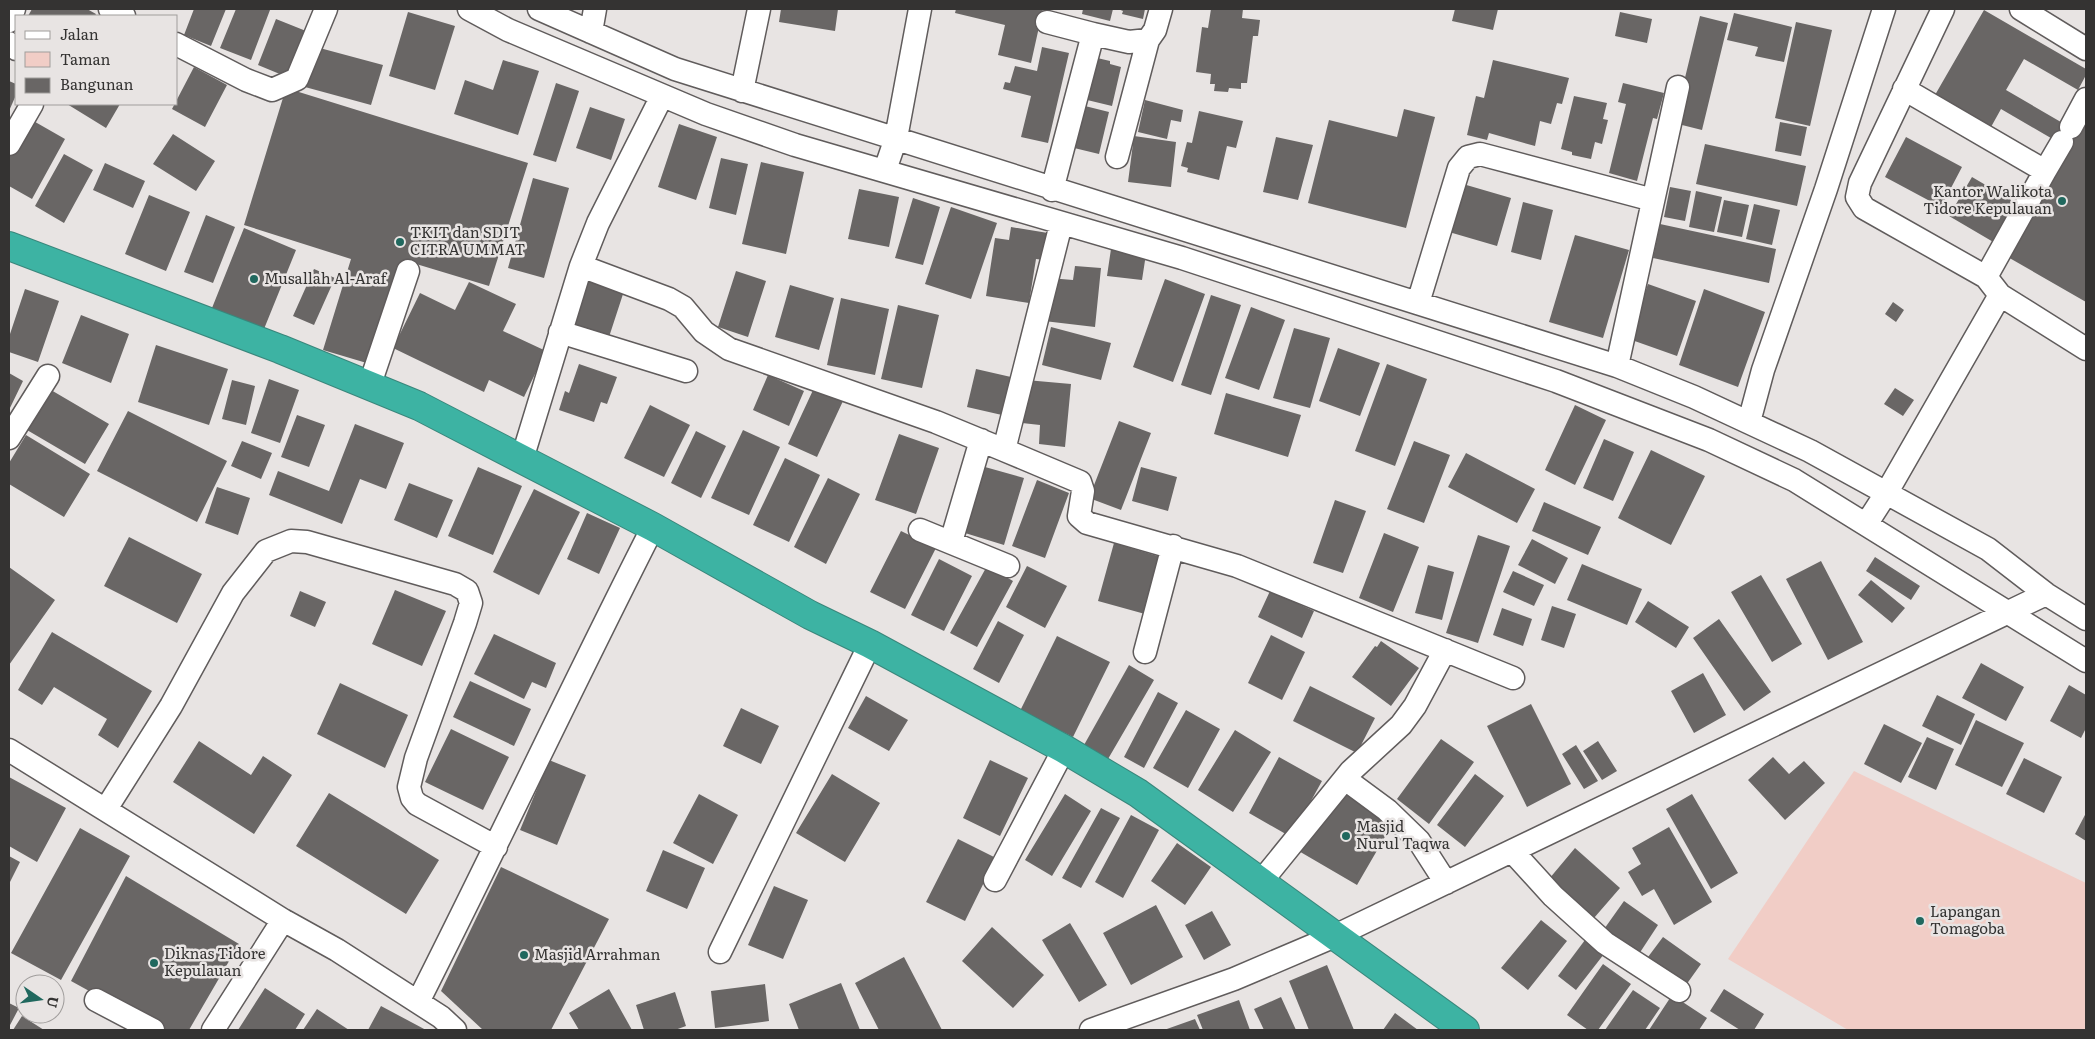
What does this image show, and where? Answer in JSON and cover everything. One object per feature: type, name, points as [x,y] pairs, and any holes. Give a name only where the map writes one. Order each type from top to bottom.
[{"type":"highway","points":[[9,246],[370,384],[419,406],[653,527],[810,615],[870,644],[1064,749],[1153,804],[1465,1030]]},
{"type":"street","points":[[9,21],[14,9]]},
{"type":"street","points":[[110,9],[122,15]]},
{"type":"street","points":[[178,45],[246,80],[272,90],[297,80],[326,9]]},
{"type":"street","points":[[469,9],[508,30],[662,96],[795,145],[1182,258],[1556,381],[1709,440],[1794,480],[1867,523],[2086,660]]},
{"type":"street","points":[[539,9],[675,69],[896,138],[1052,190],[1418,302],[1617,366],[1749,422],[1810,451],[1887,492],[1988,550],[2046,594],[2086,618]]},
{"type":"street","points":[[591,32],[595,9]]},
{"type":"street","points":[[742,91],[759,9]]},
{"type":"street","points":[[885,170],[896,138],[920,9]]},
{"type":"street","points":[[1117,157],[1148,40],[1155,30],[1161,9]]},
{"type":"street","points":[[1749,422],[1763,370],[1826,189],[1884,9]]},
{"type":"street","points":[[1943,9],[1860,183],[1857,197],[1864,208],[1986,277],[2000,295],[2086,349]]},
{"type":"street","points":[[2021,9],[2086,48]]},
{"type":"street","points":[[1047,22],[1129,42],[1148,40]]},
{"type":"street","points":[[1052,190],[1092,34]]},
{"type":"street","points":[[1617,366],[1678,87]]},
{"type":"street","points":[[1904,89],[2045,171]]},
{"type":"street","points":[[522,460],[581,266],[598,223],[662,96]]},
{"type":"street","points":[[1986,277],[2086,99]]},
{"type":"street","points":[[9,144],[31,105]]},
{"type":"street","points":[[1418,302],[1459,168],[1468,157],[1480,154],[1653,200]]},
{"type":"street","points":[[1004,450],[1061,224]]},
{"type":"street","points":[[581,266],[638,286],[676,303],[693,317],[704,332],[729,349],[982,440],[1080,482],[1083,492],[1078,510],[1082,520],[1098,527],[1172,546],[1237,566],[1513,678]]},
{"type":"street","points":[[370,384],[408,271]]},
{"type":"street","points":[[1867,523],[1887,492],[2000,295]]},
{"type":"street","points":[[560,332],[686,371]]},
{"type":"street","points":[[9,438],[48,376]]},
{"type":"street","points":[[951,542],[982,440]]},
{"type":"street","points":[[418,1002],[496,847],[578,675],[653,527]]},
{"type":"street","points":[[920,530],[1008,566]]},
{"type":"street","points":[[106,809],[171,706],[233,593],[266,551],[291,541],[307,542],[455,584],[467,591],[471,604],[416,758],[409,787],[412,798],[417,804],[496,847]]},
{"type":"street","points":[[1145,652],[1172,546]]},
{"type":"street","points":[[1091,1030],[1136,1023],[1334,936],[2046,594]]},
{"type":"street","points":[[720,952],[870,644]]},
{"type":"street","points":[[1260,883],[1345,779],[1401,725],[1415,706],[1445,650]]},
{"type":"street","points":[[996,880],[1064,749]]},
{"type":"street","points":[[9,750],[283,920],[337,950],[441,1017],[455,1030]]},
{"type":"street","points":[[1345,779],[1388,810],[1419,841],[1446,883]]},
{"type":"street","points":[[1512,851],[1553,896],[1605,943],[1680,991]]},
{"type":"street","points":[[212,1030],[283,920]]},
{"type":"street","points":[[96,1000],[153,1030]]},
{"type":"green space","name":"Lapangan Tomagoba","points":[[1854,771],[2086,883],[2086,1030],[1848,1030],[1728,959]]},
{"type":"building","points":[[32,9],[87,9],[96,14],[96,15],[29,15]]},
{"type":"building","points":[[194,9],[226,9],[211,46],[184,35]]},
{"type":"building","points":[[236,9],[270,10],[251,60],[220,48]]},
{"type":"building","points":[[781,9],[838,9],[835,31],[779,22]]},
{"type":"building","points":[[956,9],[1043,9],[1031,63],[998,55],[1005,25],[955,13]]},
{"type":"building","points":[[1083,9],[1113,9],[1110,21],[1082,14]]},
{"type":"building","points":[[1118,9],[1145,9],[1143,19],[1122,14],[1123,11]]},
{"type":"building","points":[[1211,9],[1243,9],[1242,18],[1260,20],[1258,36],[1253,36],[1247,83],[1241,83],[1241,89],[1229,88],[1228,92],[1214,91],[1215,84],[1210,84],[1211,74],[1196,72],[1202,27],[1208,28]]},
{"type":"building","points":[[1455,9],[1498,9],[1493,30],[1452,21]]},
{"type":"building","name":"Kantor Walikota Tidore Kepulauan","points":[[1984,10],[2086,69],[2086,75],[2078,90],[2024,59],[2006,90],[2066,125],[2086,111],[2086,302],[2006,256],[2056,141],[2001,109],[1991,127],[1935,95]]},
{"type":"building","points":[[408,12],[455,26],[435,90],[389,76]]},
{"type":"building","points":[[1620,12],[1652,19],[1647,43],[1615,36]]},
{"type":"building","points":[[1734,13],[1792,27],[1784,62],[1755,56],[1758,47],[1727,40]]},
{"type":"building","points":[[1700,16],[1728,23],[1702,130],[1674,123]]},
{"type":"building","points":[[276,19],[306,31],[287,77],[258,65]]},
{"type":"building","points":[[1796,22],[1832,30],[1810,126],[1775,118]]},
{"type":"building","points":[[316,47],[383,65],[371,105],[305,87]]},
{"type":"building","points":[[1042,47],[1069,53],[1048,143],[1021,137],[1031,96],[1003,89],[1005,82],[1010,83],[1015,66],[1037,71]]},
{"type":"building","points":[[1093,57],[1110,61],[1110,64],[1121,67],[1112,106],[1083,99]]},
{"type":"building","points":[[503,60],[539,71],[518,135],[454,114],[465,80],[493,90]]},
{"type":"building","points":[[1493,60],[1569,78],[1562,104],[1557,103],[1551,124],[1540,121],[1535,146],[1489,133],[1487,140],[1467,135],[1476,96],[1484,98]]},
{"type":"building","points":[[194,67],[227,85],[205,127],[172,109],[174,105],[178,105],[178,98]]},
{"type":"building","points":[[9,81],[15,84],[15,97],[9,111]]},
{"type":"building","points":[[556,83],[579,91],[556,162],[533,155]]},
{"type":"building","points":[[1623,83],[1664,93],[1657,119],[1653,118],[1637,181],[1609,173],[1626,104],[1618,102]]},
{"type":"building","name":"TKIT dan SDIT CITRA UMMAT","points":[[286,88],[528,163],[489,286],[403,260],[370,364],[323,350],[351,259],[244,225]]},
{"type":"building","points":[[1574,96],[1607,103],[1603,119],[1608,120],[1602,144],[1595,142],[1591,159],[1572,155],[1572,152],[1561,149]]},
{"type":"building","points":[[1145,100],[1183,110],[1181,122],[1171,120],[1167,139],[1138,132]]},
{"type":"building","points":[[69,105],[119,105],[106,128]]},
{"type":"building","points":[[1081,105],[1109,112],[1099,154],[1070,147]]},
{"type":"building","points":[[590,107],[625,119],[611,160],[576,148]]},
{"type":"building","points":[[1404,109],[1435,117],[1406,228],[1308,203],[1329,120],[1397,137]]},
{"type":"building","points":[[1199,111],[1243,121],[1236,148],[1227,146],[1219,180],[1187,172],[1188,168],[1181,166],[1187,142],[1192,143]]},
{"type":"building","points":[[30,119],[65,139],[32,199],[9,186],[9,157]]},
{"type":"building","points":[[1780,122],[1807,127],[1801,156],[1775,151]]},
{"type":"building","points":[[679,124],[717,137],[696,200],[658,187]]},
{"type":"building","points":[[173,134],[215,161],[196,191],[153,164]]},
{"type":"building","points":[[1134,136],[1176,142],[1171,187],[1128,182]]},
{"type":"building","points":[[1276,137],[1313,145],[1298,200],[1263,192]]},
{"type":"building","points":[[1906,137],[1962,167],[1941,207],[1885,177]]},
{"type":"building","points":[[1705,144],[1806,166],[1797,206],[1696,184]]},
{"type":"building","points":[[64,154],[93,170],[64,223],[35,206]]},
{"type":"building","points":[[721,158],[748,164],[736,215],[709,208]]},
{"type":"building","points":[[761,162],[804,172],[786,254],[742,244]]},
{"type":"building","points":[[105,163],[145,181],[133,208],[93,190]]},
{"type":"building","points":[[1972,177],[2018,204],[1995,243],[1949,216]]},
{"type":"building","points":[[533,178],[569,188],[544,278],[508,268]]},
{"type":"building","points":[[1463,184],[1511,198],[1497,246],[1449,232]]},
{"type":"building","points":[[1670,187],[1691,191],[1685,221],[1664,217]]},
{"type":"building","points":[[859,189],[899,197],[889,247],[848,239]]},
{"type":"building","points":[[1696,191],[1722,197],[1714,232],[1689,227]]},
{"type":"building","points":[[149,195],[190,212],[166,271],[125,254]]},
{"type":"building","points":[[913,198],[940,207],[923,265],[895,258]]},
{"type":"building","points":[[1724,200],[1749,205],[1742,237],[1717,232]]},
{"type":"building","points":[[1523,202],[1553,210],[1541,260],[1511,252]]},
{"type":"building","points":[[1754,204],[1780,210],[1772,245],[1746,239]]},
{"type":"building","points":[[951,207],[997,223],[971,299],[925,284]]},
{"type":"building","points":[[206,215],[235,227],[213,283],[184,272]]},
{"type":"building","points":[[1660,224],[1776,249],[1769,283],[1653,258]]},
{"type":"building","points":[[1011,227],[1048,233],[1044,260],[1036,259],[1029,303],[986,296],[995,238],[1009,240]]},
{"type":"building","name":"Musallah Al-Araf","points":[[244,228],[296,250],[264,329],[212,308]]},
{"type":"building","points":[[1575,235],[1629,250],[1603,338],[1549,322]]},
{"type":"building","points":[[1111,249],[1146,254],[1142,280],[1107,276]]},
{"type":"building","points":[[1075,266],[1101,268],[1095,327],[1044,321],[1049,278],[1073,280]]},
{"type":"building","points":[[314,269],[335,278],[314,325],[293,316]]},
{"type":"building","points":[[736,271],[766,281],[748,337],[718,327]]},
{"type":"building","points":[[583,277],[624,291],[609,337],[568,324]]},
{"type":"building","points":[[1165,279],[1205,294],[1173,382],[1133,367]]},
{"type":"building","points":[[469,282],[516,304],[503,331],[546,351],[524,397],[489,380],[484,392],[393,348],[420,293],[455,310]]},
{"type":"building","points":[[1648,284],[1696,301],[1677,356],[1629,339]]},
{"type":"building","points":[[790,285],[834,298],[819,350],[775,337]]},
{"type":"building","points":[[25,289],[59,301],[38,362],[9,352],[9,337]]},
{"type":"building","points":[[1704,289],[1765,312],[1738,387],[1679,365]]},
{"type":"building","points":[[1211,295],[1241,305],[1211,395],[1181,385]]},
{"type":"building","points":[[841,298],[889,309],[875,375],[827,365]]},
{"type":"building","points":[[1893,302],[1904,310],[1896,322],[1885,314]]},
{"type":"building","points":[[898,305],[939,315],[922,388],[881,379]]},
{"type":"building","points":[[1251,307],[1285,320],[1259,390],[1225,378]]},
{"type":"building","points":[[81,315],[129,334],[111,383],[62,363]]},
{"type":"building","points":[[1051,327],[1111,343],[1101,380],[1042,365]]},
{"type":"building","points":[[1294,328],[1330,338],[1310,408],[1273,398]]},
{"type":"building","points":[[156,345],[228,369],[209,425],[138,402]]},
{"type":"building","points":[[1338,348],[1380,363],[1360,416],[1319,401]]},
{"type":"building","points":[[579,364],[617,377],[607,404],[601,402],[594,422],[559,410],[565,391],[569,393]]},
{"type":"building","points":[[1387,364],[1427,379],[1395,466],[1355,451]]},
{"type":"building","points":[[976,369],[1011,377],[1002,415],[967,407]]},
{"type":"building","points":[[9,373],[23,381],[9,410]]},
{"type":"building","points":[[768,375],[804,391],[789,426],[753,410]]},
{"type":"building","points":[[269,379],[299,390],[280,443],[251,433]]},
{"type":"building","points":[[232,380],[255,386],[246,425],[222,419]]},
{"type":"building","points":[[1026,380],[1071,384],[1065,447],[1039,444],[1040,425],[1022,423]]},
{"type":"building","points":[[814,388],[843,401],[817,457],[788,444]]},
{"type":"building","points":[[1895,388],[1914,400],[1903,416],[1884,404]]},
{"type":"building","points":[[51,390],[109,424],[85,464],[27,430]]},
{"type":"building","points":[[1226,393],[1301,415],[1288,457],[1214,434]]},
{"type":"building","points":[[650,405],[690,425],[664,477],[624,458]]},
{"type":"building","points":[[1575,405],[1606,420],[1575,485],[1545,470]]},
{"type":"building","points":[[128,411],[227,461],[197,522],[97,471]]},
{"type":"building","points":[[297,415],[325,425],[309,467],[281,457]]},
{"type":"building","points":[[1119,421],[1151,433],[1121,510],[1089,498]]},
{"type":"building","points":[[355,424],[404,443],[386,489],[360,479],[342,524],[269,495],[278,471],[329,491]]},
{"type":"building","points":[[743,430],[780,447],[749,515],[711,498]]},
{"type":"building","points":[[696,431],[726,446],[701,498],[671,483]]},
{"type":"building","points":[[899,434],[939,448],[916,514],[875,500]]},
{"type":"building","points":[[26,435],[90,474],[64,517],[9,484],[9,463]]},
{"type":"building","points":[[1604,439],[1634,452],[1613,501],[1583,488]]},
{"type":"building","points":[[242,441],[272,453],[261,479],[231,466]]},
{"type":"building","points":[[1414,441],[1450,455],[1424,523],[1387,509]]},
{"type":"building","points":[[1651,450],[1705,476],[1671,545],[1618,518]]},
{"type":"building","points":[[1466,453],[1535,489],[1517,523],[1448,487]]},
{"type":"building","points":[[785,458],[820,475],[789,542],[753,525]]},
{"type":"building","points":[[478,467],[522,486],[493,555],[448,536]]},
{"type":"building","points":[[985,467],[1024,478],[1004,545],[965,533]]},
{"type":"building","points":[[1141,467],[1177,477],[1168,511],[1132,501]]},
{"type":"building","points":[[828,478],[860,494],[826,564],[794,547]]},
{"type":"building","points":[[1037,480],[1069,493],[1045,558],[1012,546]]},
{"type":"building","points":[[409,483],[453,500],[437,538],[394,520]]},
{"type":"building","points":[[217,487],[250,498],[238,535],[205,523]]},
{"type":"building","points":[[534,489],[580,512],[539,595],[493,572]]},
{"type":"building","points":[[1335,500],[1366,511],[1343,573],[1313,563]]},
{"type":"building","points":[[1544,502],[1601,527],[1588,555],[1532,531]]},
{"type":"building","points":[[587,513],[620,528],[599,574],[567,559]]},
{"type":"building","points":[[901,531],[936,548],[905,609],[870,592]]},
{"type":"building","points":[[1384,533],[1419,547],[1393,612],[1359,598]]},
{"type":"building","points":[[1478,535],[1510,546],[1478,643],[1446,633]]},
{"type":"building","points":[[129,537],[202,574],[177,623],[104,586]]},
{"type":"building","points":[[1532,539],[1568,558],[1555,584],[1518,565]]},
{"type":"building","points":[[1114,543],[1161,557],[1145,614],[1098,601]]},
{"type":"building","points":[[1875,557],[1920,586],[1911,600],[1866,571]]},
{"type":"building","points":[[939,559],[972,576],[944,631],[911,615]]},
{"type":"building","points":[[1821,561],[1863,642],[1828,660],[1786,579]]},
{"type":"building","points":[[1582,564],[1642,589],[1627,625],[1567,600]]},
{"type":"building","points":[[1428,565],[1454,572],[1442,620],[1415,613]]},
{"type":"building","points":[[987,566],[1013,581],[977,647],[950,633]]},
{"type":"building","points":[[1027,566],[1067,586],[1045,628],[1006,607]]},
{"type":"building","points":[[9,567],[55,600],[9,665]]},
{"type":"building","points":[[1513,571],[1544,585],[1534,606],[1503,592]]},
{"type":"building","points":[[1761,575],[1802,644],[1772,662],[1731,592]]},
{"type":"building","points":[[1871,580],[1905,608],[1892,623],[1858,595]]},
{"type":"building","points":[[395,590],[446,611],[422,666],[372,644]]},
{"type":"building","points":[[300,591],[326,602],[315,627],[290,616]]},
{"type":"building","points":[[1270,591],[1314,611],[1302,638],[1258,617]]},
{"type":"building","points":[[1648,601],[1689,627],[1676,648],[1635,622]]},
{"type":"building","points":[[1552,606],[1576,614],[1564,648],[1541,640]]},
{"type":"building","points":[[1502,608],[1532,619],[1523,646],[1493,635]]},
{"type":"building","points":[[1719,619],[1771,692],[1744,711],[1693,638]]},
{"type":"building","points":[[998,621],[1024,635],[999,683],[973,669]]},
{"type":"building","points":[[52,632],[152,691],[118,748],[98,735],[107,719],[54,687],[42,705],[18,690]]},
{"type":"building","points":[[494,634],[556,663],[546,688],[532,682],[524,699],[474,674]]},
{"type":"building","points":[[1271,635],[1305,652],[1282,700],[1248,683]]},
{"type":"building","points":[[1057,636],[1110,662],[1073,737],[1020,711]]},
{"type":"building","points":[[1381,641],[1419,668],[1391,706],[1352,677],[1375,646],[1377,647]]},
{"type":"building","points":[[1981,663],[2024,687],[2006,721],[1962,698]]},
{"type":"building","points":[[1129,665],[1154,680],[1108,759],[1084,745]]},
{"type":"building","points":[[1703,673],[1726,715],[1694,733],[1671,691]]},
{"type":"building","points":[[470,681],[531,709],[514,746],[453,717]]},
{"type":"building","points":[[340,683],[408,715],[385,768],[317,734]]},
{"type":"building","points":[[2069,685],[2086,695],[2086,728],[2081,738],[2050,721]]},
{"type":"building","points":[[1310,686],[1375,718],[1357,753],[1293,721]]},
{"type":"building","points":[[1158,692],[1178,703],[1144,768],[1124,757]]},
{"type":"building","points":[[1937,695],[1975,714],[1961,745],[1922,726]]},
{"type":"building","points":[[866,696],[908,720],[889,751],[848,728]]},
{"type":"building","points":[[1531,704],[1571,784],[1527,807],[1487,726]]},
{"type":"building","points":[[741,708],[779,726],[761,764],[723,746]]},
{"type":"building","points":[[1186,710],[1220,729],[1188,788],[1153,768]]},
{"type":"building","points":[[1976,720],[2024,743],[2002,787],[1955,765]]},
{"type":"building","points":[[1884,724],[1922,743],[1901,783],[1864,764]]},
{"type":"building","points":[[451,729],[509,757],[483,810],[425,782]]},
{"type":"building","points":[[1235,730],[1271,752],[1233,812],[1198,790]]},
{"type":"building","points":[[1927,737],[1954,749],[1936,790],[1908,777]]},
{"type":"building","points":[[1441,739],[1474,762],[1429,824],[1397,799]]},
{"type":"building","points":[[199,741],[251,775],[263,756],[292,775],[254,834],[173,782]]},
{"type":"building","points":[[1598,741],[1617,771],[1602,780],[1583,751]]},
{"type":"building","points":[[1576,745],[1598,781],[1584,789],[1562,754]]},
{"type":"building","points":[[1279,757],[1322,781],[1291,837],[1249,813]]},
{"type":"building","points":[[1773,757],[1789,774],[1804,761],[1825,783],[1785,820],[1748,780]]},
{"type":"building","points":[[2024,758],[2062,777],[2044,813],[2006,794]]},
{"type":"building","points":[[549,760],[586,775],[557,845],[520,830]]},
{"type":"building","points":[[990,760],[1028,778],[1000,836],[963,818]]},
{"type":"building","points":[[832,774],[880,803],[845,862],[796,833]]},
{"type":"building","points":[[1475,774],[1504,796],[1465,847],[1437,825]]},
{"type":"building","points":[[9,777],[66,808],[37,862],[9,846]]},
{"type":"building","name":"Masjid Nurul Taqwa","points":[[1342,786],[1393,823],[1357,885],[1297,850]]},
{"type":"building","points":[[329,793],[439,860],[406,914],[296,846]]},
{"type":"building","points":[[699,794],[738,815],[713,864],[673,843]]},
{"type":"building","points":[[1065,794],[1091,811],[1052,876],[1025,860]]},
{"type":"building","points":[[1692,794],[1738,873],[1711,889],[1666,809]]},
{"type":"building","points":[[1101,808],[1120,818],[1081,888],[1062,878]]},
{"type":"building","points":[[2086,813],[2086,841],[2075,834]]},
{"type":"building","points":[[1131,815],[1159,830],[1123,898],[1095,882]]},
{"type":"building","points":[[1669,827],[1712,902],[1674,925],[1654,889],[1642,896],[1628,872],[1641,864],[1632,848]]},
{"type":"building","points":[[80,828],[130,856],[64,974],[50,974],[11,953]]},
{"type":"building","points":[[958,839],[996,858],[965,921],[926,902]]},
{"type":"building","points":[[1177,843],[1211,867],[1185,905],[1151,881]]},
{"type":"building","points":[[1575,848],[1620,888],[1594,918],[1549,879]]},
{"type":"building","points":[[663,850],[705,868],[687,909],[646,891]]},
{"type":"building","points":[[9,856],[20,862],[9,884]]},
{"type":"building","name":"Masjid Arrahman","points":[[501,867],[609,919],[551,1030],[483,1030],[441,991]]},
{"type":"building","name":"Diknas Tidore Kepulauan","points":[[126,876],[239,944],[189,1030],[160,1030],[71,981]]},
{"type":"building","points":[[774,886],[808,900],[783,959],[748,945]]},
{"type":"building","points":[[1624,901],[1658,925],[1637,957],[1602,932]]},
{"type":"building","points":[[1156,905],[1183,957],[1131,985],[1103,933]]},
{"type":"building","points":[[1212,911],[1231,945],[1204,960],[1185,925]]},
{"type":"building","points":[[1541,920],[1567,941],[1528,990],[1501,968]]},
{"type":"building","points":[[1070,923],[1107,985],[1079,1002],[1042,940]]},
{"type":"building","points":[[992,927],[1044,975],[1013,1008],[962,961]]},
{"type":"building","points":[[1663,937],[1701,964],[1686,985],[1648,957]]},
{"type":"building","points":[[1585,940],[1604,954],[1576,990],[1558,976]]},
{"type":"building","points":[[904,957],[942,1030],[879,1030],[855,983]]},
{"type":"building","points":[[1603,964],[1631,984],[1598,1030],[1588,1030],[1567,1015]]},
{"type":"building","points":[[1327,965],[1354,1030],[1309,1030],[1289,981]]},
{"type":"building","points":[[841,983],[860,1030],[799,1030],[789,1004]]},
{"type":"building","points":[[765,984],[769,1021],[715,1028],[711,991]]},
{"type":"building","points":[[265,988],[305,1014],[295,1030],[238,1030]]},
{"type":"building","points":[[609,989],[632,1030],[579,1030],[569,1013]]},
{"type":"building","points":[[1724,989],[1764,1014],[1754,1030],[1740,1030],[1710,1011]]},
{"type":"building","points":[[1633,990],[1660,1008],[1645,1030],[1605,1030]]},
{"type":"building","points":[[675,992],[686,1026],[675,1030],[644,1030],[636,1005]]},
{"type":"building","points":[[1672,995],[1707,1018],[1699,1030],[1649,1030]]},
{"type":"building","points":[[1281,997],[1296,1030],[1264,1030],[1254,1009]]},
{"type":"building","points":[[1239,1000],[1250,1030],[1203,1030],[1197,1015]]},
{"type":"building","points":[[9,1003],[15,1006],[15,1016],[9,1027]]},
{"type":"building","points":[[381,1006],[426,1030],[368,1030]]},
{"type":"building","points":[[317,1009],[349,1030],[303,1030]]},
{"type":"building","points":[[1395,1013],[1418,1030],[1383,1030]]},
{"type":"building","points":[[1195,1019],[1200,1030],[1164,1030]]},
{"type":"building","points":[[17,1024],[35,1024],[44,1030],[13,1030]]},
{"type":"place","name":"Kantor Walikota Tidore Kepulauan","points":[[2062,201]]},
{"type":"place","name":"TKIT dan SDIT CITRA UMMAT","points":[[400,242]]},
{"type":"place","name":"Musallah Al-Araf","points":[[254,279]]},
{"type":"place","name":"Masjid Nurul Taqwa","points":[[1346,836]]},
{"type":"place","name":"Lapangan Tomagoba","points":[[1920,921]]},
{"type":"place","name":"Masjid Arrahman","points":[[524,955]]},
{"type":"place","name":"Diknas Tidore Kepulauan","points":[[154,963]]}]
